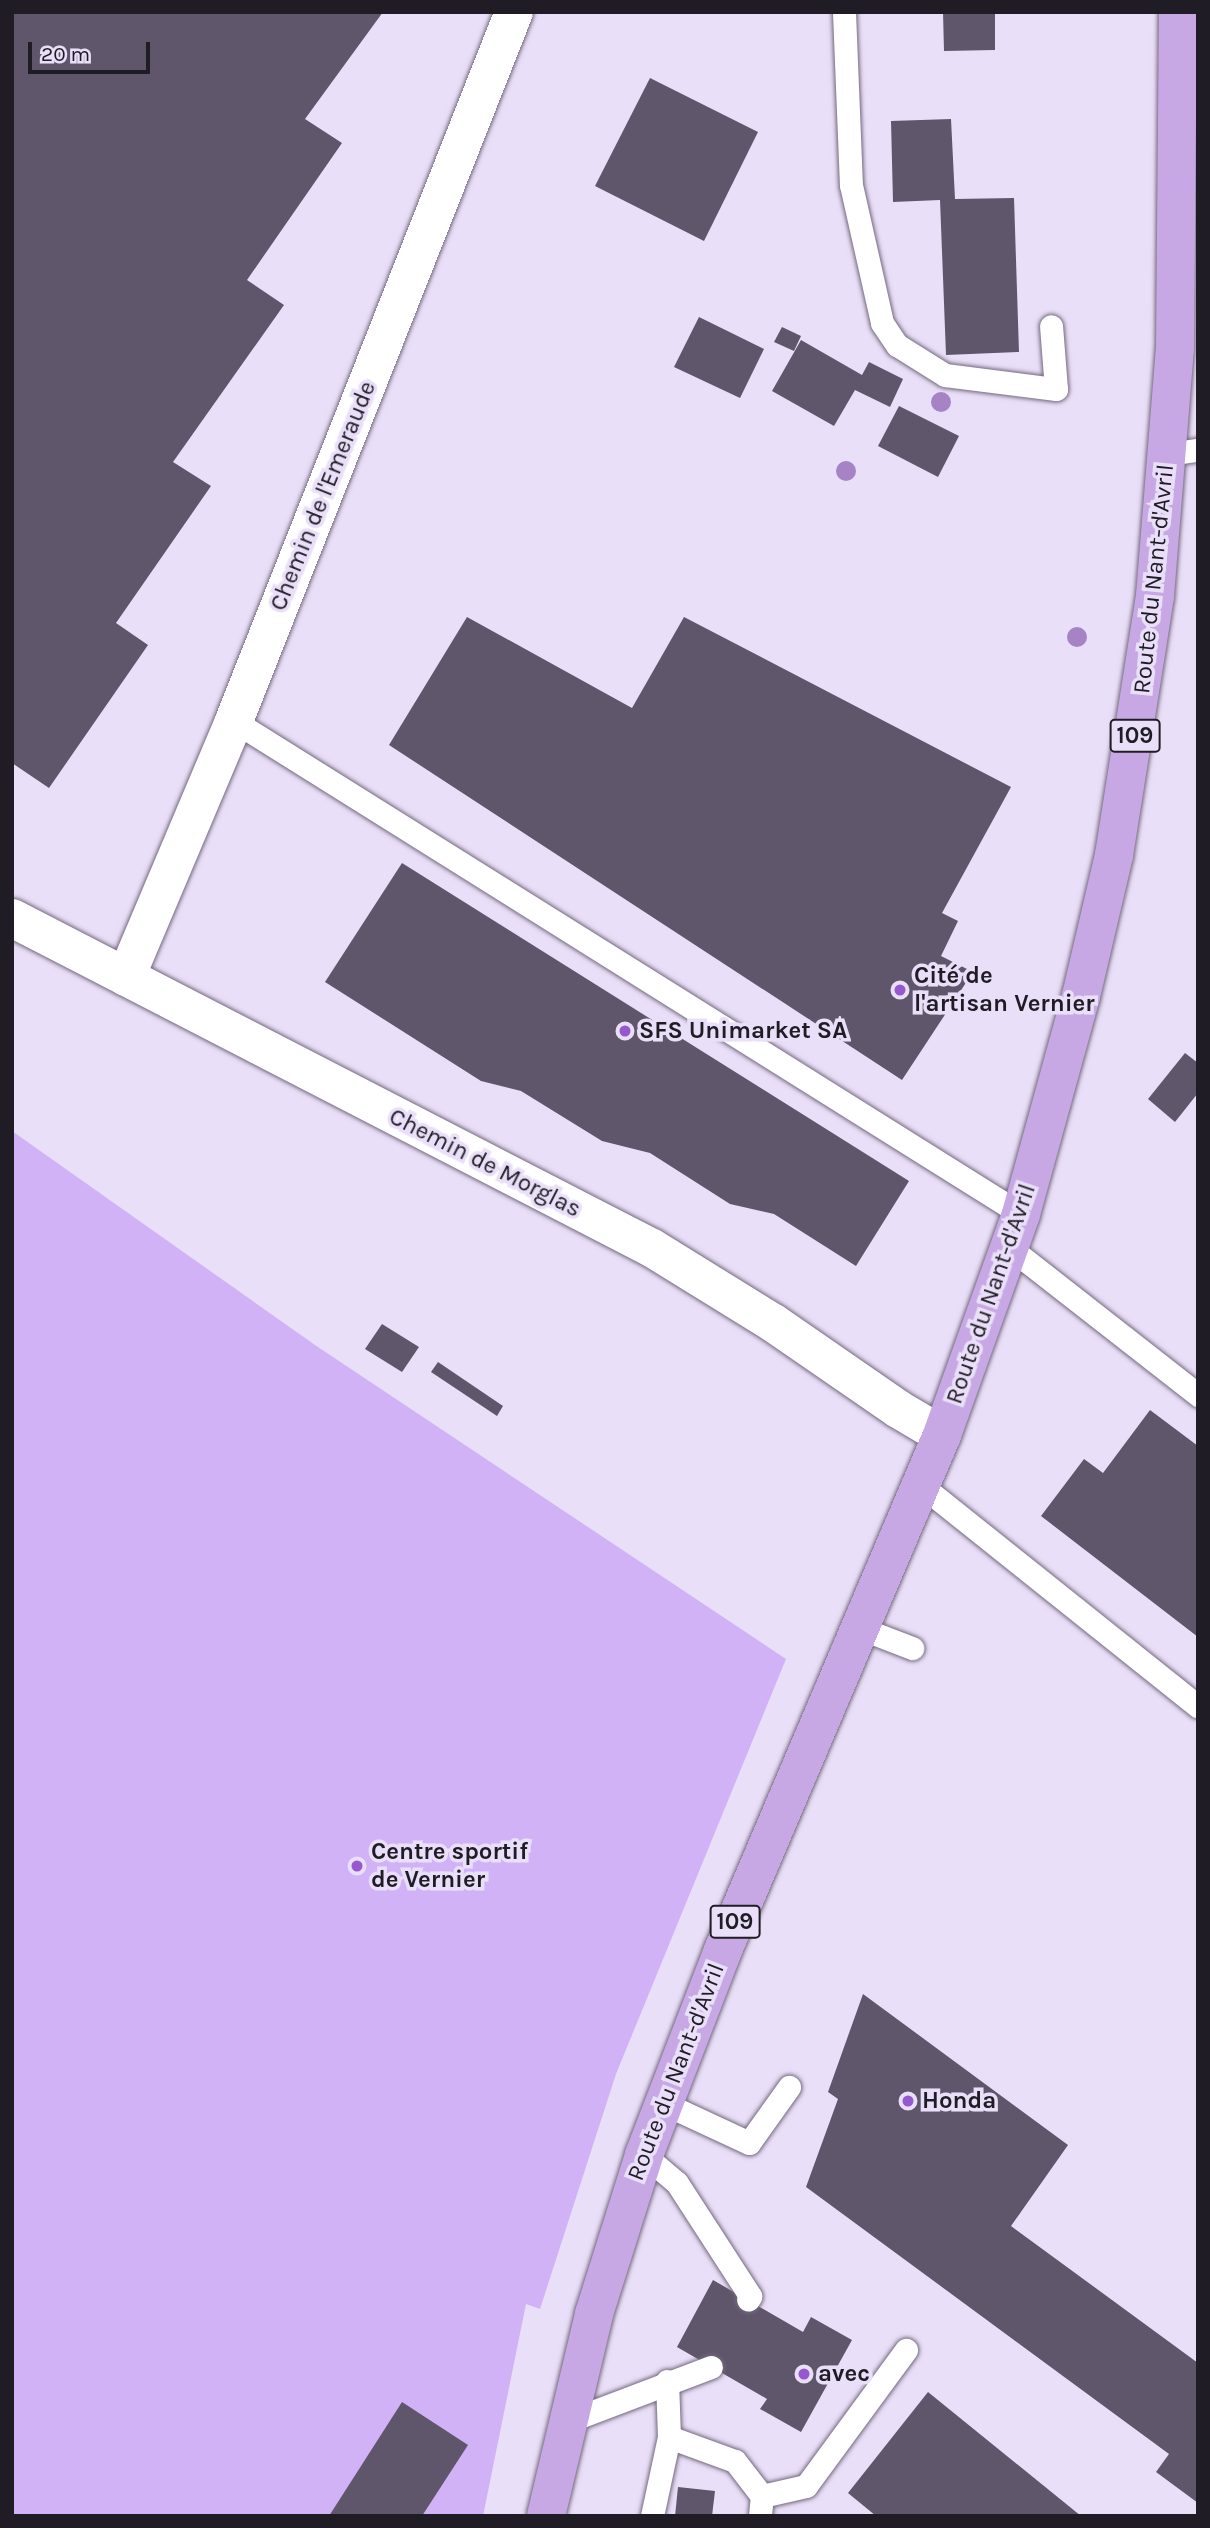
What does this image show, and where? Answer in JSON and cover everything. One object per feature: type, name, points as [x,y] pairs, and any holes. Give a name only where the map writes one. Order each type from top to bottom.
[{"type":"main road","name":"Route du Nant-d'Avril","points":[[546,2516],[566,2422],[615,2242],[644,2155],[723,1950],[942,1435],[1016,1231],[1081,996],[1114,855],[1155,596],[1183,452],[1188,261],[1178,12]]},
{"type":"street","name":"Chemin de l'Emeraude","points":[[126,977],[234,721],[514,12]]},
{"type":"street","name":"Chemin de Morglas","points":[[12,918],[652,1248],[772,1322],[898,1409],[942,1435]]},
{"type":"lane","points":[[844,12],[851,185],[882,323],[897,345],[945,375],[1056,389],[1051,326]]},
{"type":"lane","points":[[234,721],[1016,1231],[1198,1395]]},
{"type":"lane","points":[[922,1486],[1198,1706]]},
{"type":"lane","points":[[860,1628],[912,1648]]},
{"type":"lane","points":[[663,2103],[749,2143],[789,2087]]},
{"type":"lane","points":[[644,2155],[677,2183],[750,2296],[748,2300]]},
{"type":"lane","points":[[669,2437],[735,2461],[761,2506],[806,2486],[906,2350]]},
{"type":"lane","points":[[566,2422],[667,2381],[711,2367]]},
{"type":"lane","points":[[652,2516],[669,2437],[667,2381]]},
{"type":"shaded area","name":"Centre sportif de Vernier","points":[[12,1131],[315,1345],[786,1659],[616,2074],[540,2309],[526,2304],[483,2516],[12,2516]]},
{"type":"building","points":[[12,12],[383,12],[305,119],[342,143],[247,280],[284,305],[173,462],[211,486],[116,623],[148,645],[49,788],[12,763]]},
{"type":"building","points":[[943,12],[995,12],[995,50],[944,51]]},
{"type":"building","points":[[650,78],[758,132],[704,241],[595,186]]},
{"type":"building","points":[[951,119],[955,199],[1014,198],[1019,352],[946,355],[940,200],[893,202],[891,121]]},
{"type":"building","points":[[699,317],[764,349],[740,398],[674,367]]},
{"type":"building","points":[[782,327],[801,336],[794,351],[774,342]]},
{"type":"building","points":[[801,340],[862,375],[869,362],[903,379],[890,407],[855,390],[834,426],[772,391]]},
{"type":"building","points":[[899,406],[959,436],[938,477],[878,446]]},
{"type":"building","points":[[467,617],[632,708],[684,617],[1011,787],[942,913],[958,921],[941,956],[973,972],[902,1080],[389,745]]},
{"type":"building","points":[[402,863],[909,1181],[856,1266],[774,1214],[730,1204],[650,1153],[602,1141],[521,1091],[481,1081],[325,982]]},
{"type":"building","points":[[1185,1053],[1198,1063],[1198,1093],[1175,1122],[1148,1099]]},
{"type":"building","points":[[382,1324],[419,1347],[402,1372],[365,1349]]},
{"type":"building","points":[[438,1362],[503,1406],[497,1416],[431,1372]]},
{"type":"building","points":[[1150,1410],[1198,1446],[1198,1637],[1041,1516],[1084,1459],[1103,1473]]},
{"type":"building","points":[[863,1994],[1068,2145],[1011,2226],[1198,2363],[1198,2503],[1156,2472],[1169,2454],[806,2187],[838,2099],[828,2092]]},
{"type":"building","points":[[713,2280],[803,2332],[811,2317],[852,2340],[801,2432],[760,2409],[767,2399],[677,2347]]},
{"type":"building","points":[[928,2392],[1081,2516],[876,2516],[848,2493]]},
{"type":"building","points":[[402,2402],[468,2445],[422,2516],[329,2516]]},
{"type":"building","points":[[678,2487],[715,2491],[712,2516],[675,2516]]},
{"type":"place","name":"Cité de l'artisan Vernier","points":[[900,990]]},
{"type":"place","name":"SFS Unimarket SA","points":[[625,1031]]},
{"type":"place","name":"Centre sportif de Vernier","points":[[357,1866]]},
{"type":"place","name":"Honda","points":[[908,2101]]},
{"type":"place","name":"avec","points":[[804,2374]]}]
